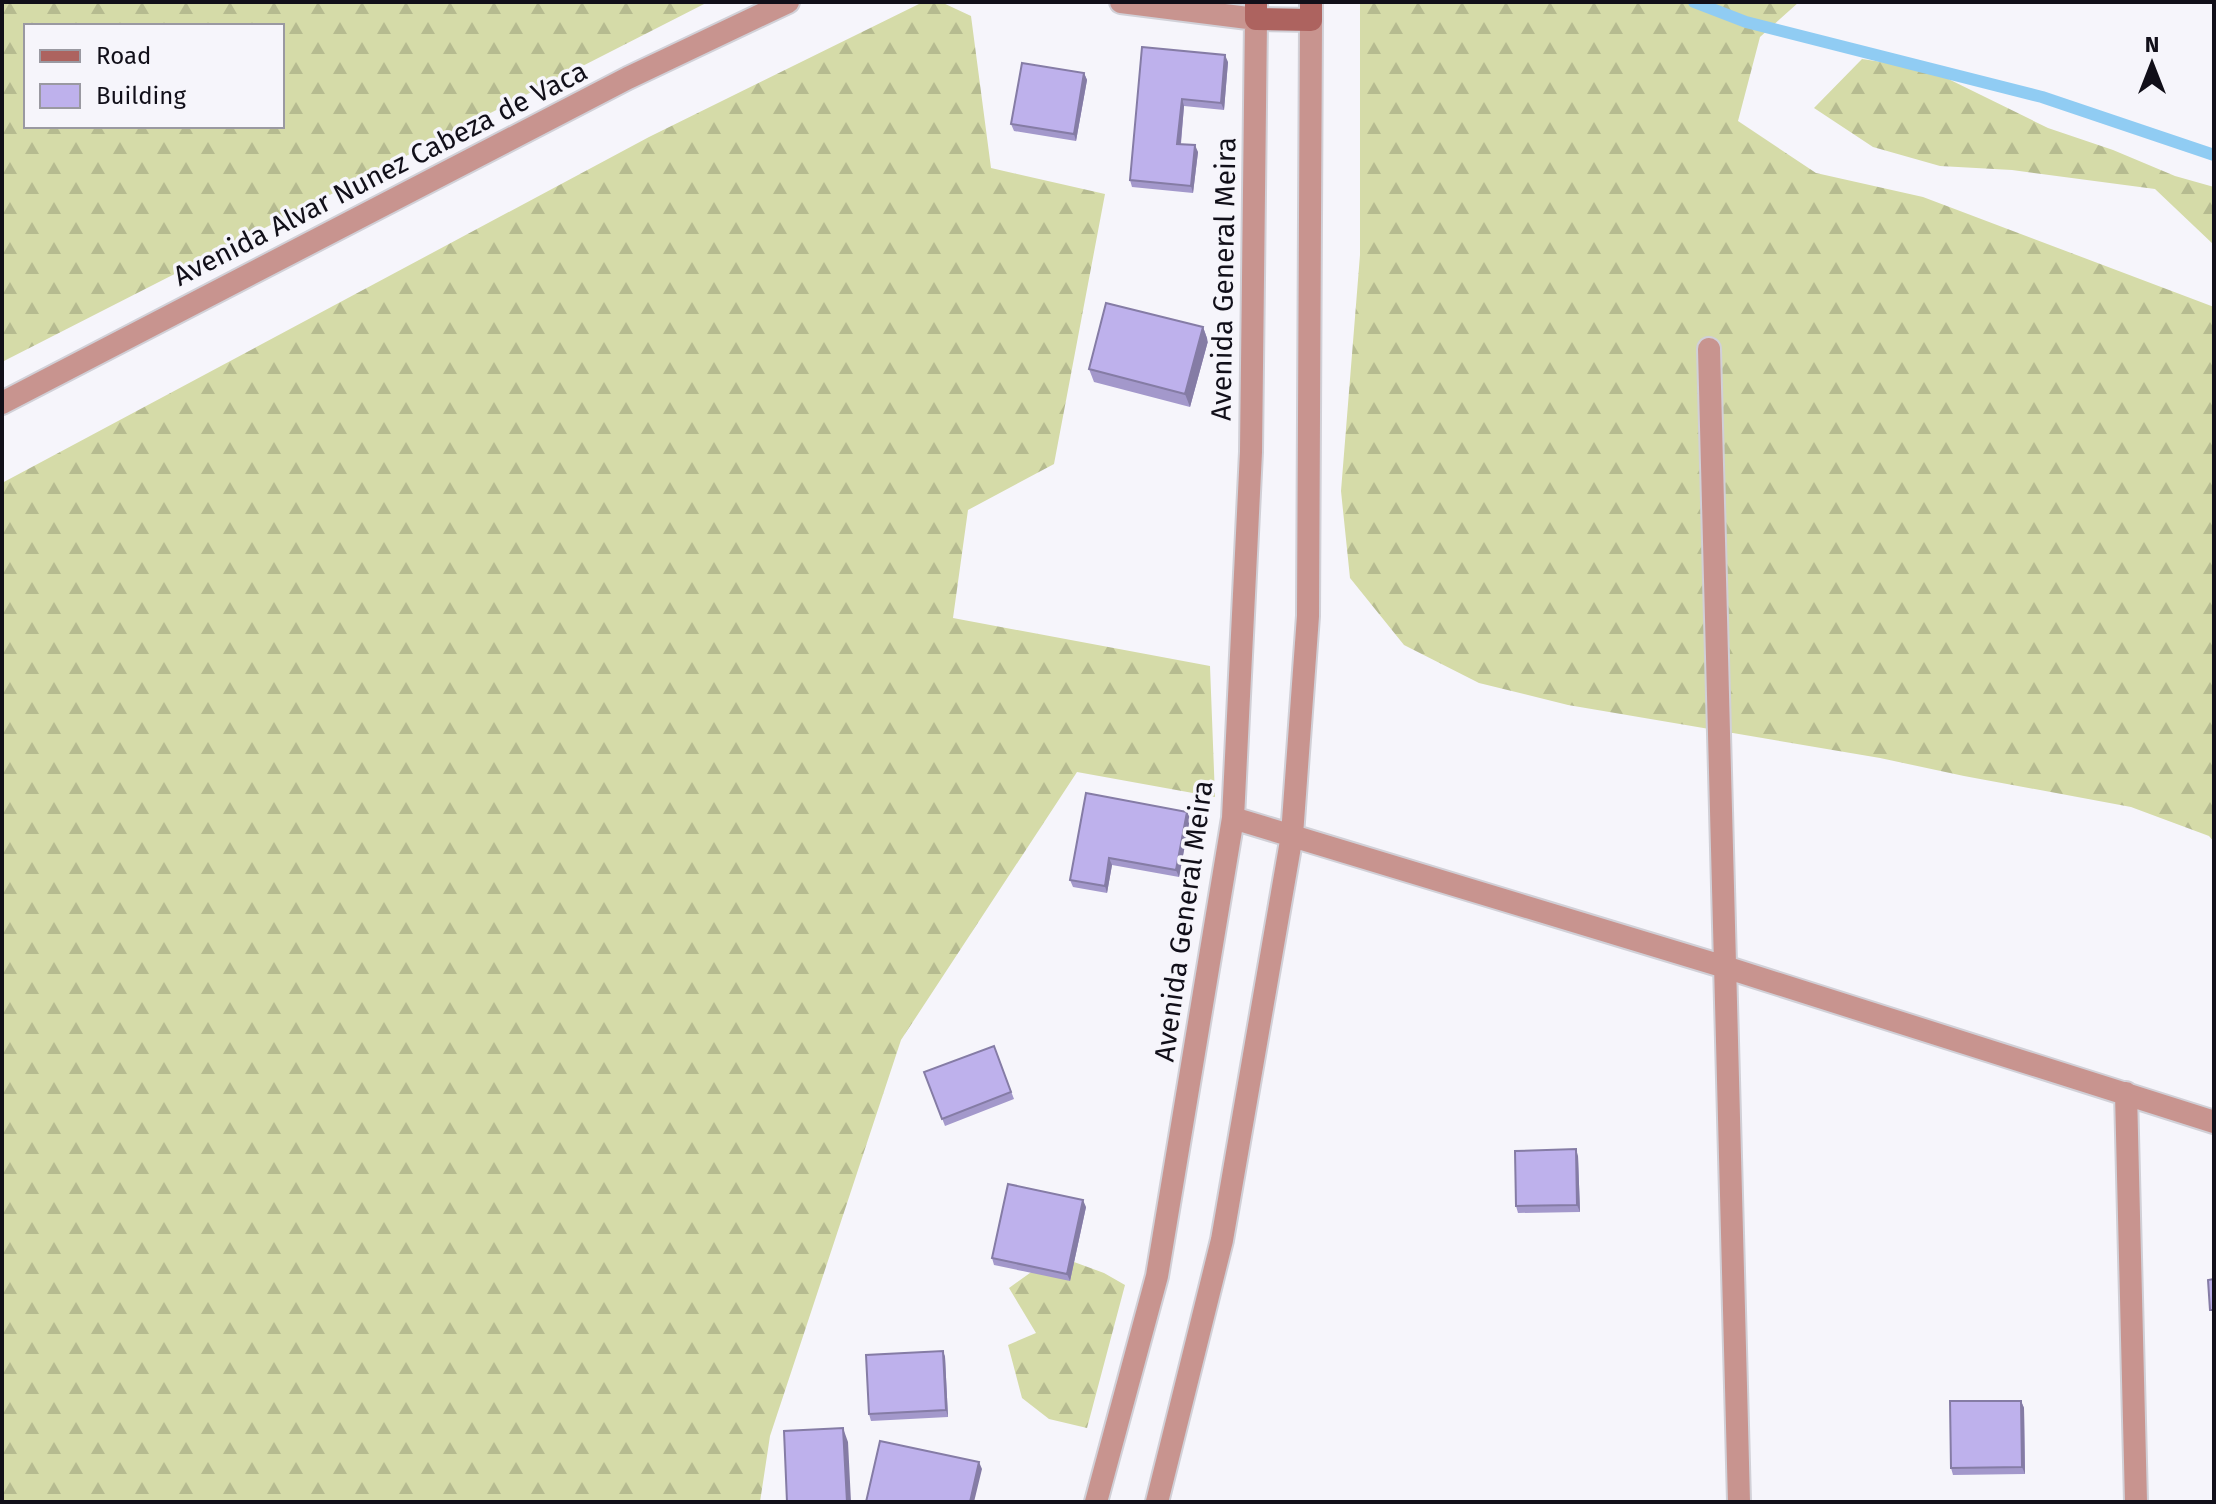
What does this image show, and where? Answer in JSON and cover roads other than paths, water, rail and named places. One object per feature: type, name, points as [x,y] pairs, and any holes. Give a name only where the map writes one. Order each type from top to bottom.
[{"type":"main road","points":[[1256,10],[1311,11]]},
{"type":"street","name":"Avenida Alvar Nunez Cabeza de Vaca","points":[[2,403],[628,78],[788,2]]},
{"type":"street","points":[[1121,2],[1256,10]]},
{"type":"street","name":"Avenida General Meira","points":[[1096,1502],[1157,1276],[1233,818],[1251,452],[1256,10]]},
{"type":"street","points":[[1157,1502],[1222,1240],[1292,835],[1308,616],[1311,11]]},
{"type":"street","points":[[1709,349],[1739,1502]]},
{"type":"street","points":[[1233,818],[1725,967],[2214,1122]]},
{"type":"street","points":[[2126,1093],[2136,1502]]},
{"type":"waterway","points":[[1694,2],[1746,22],[2042,97],[2214,155]]}]
